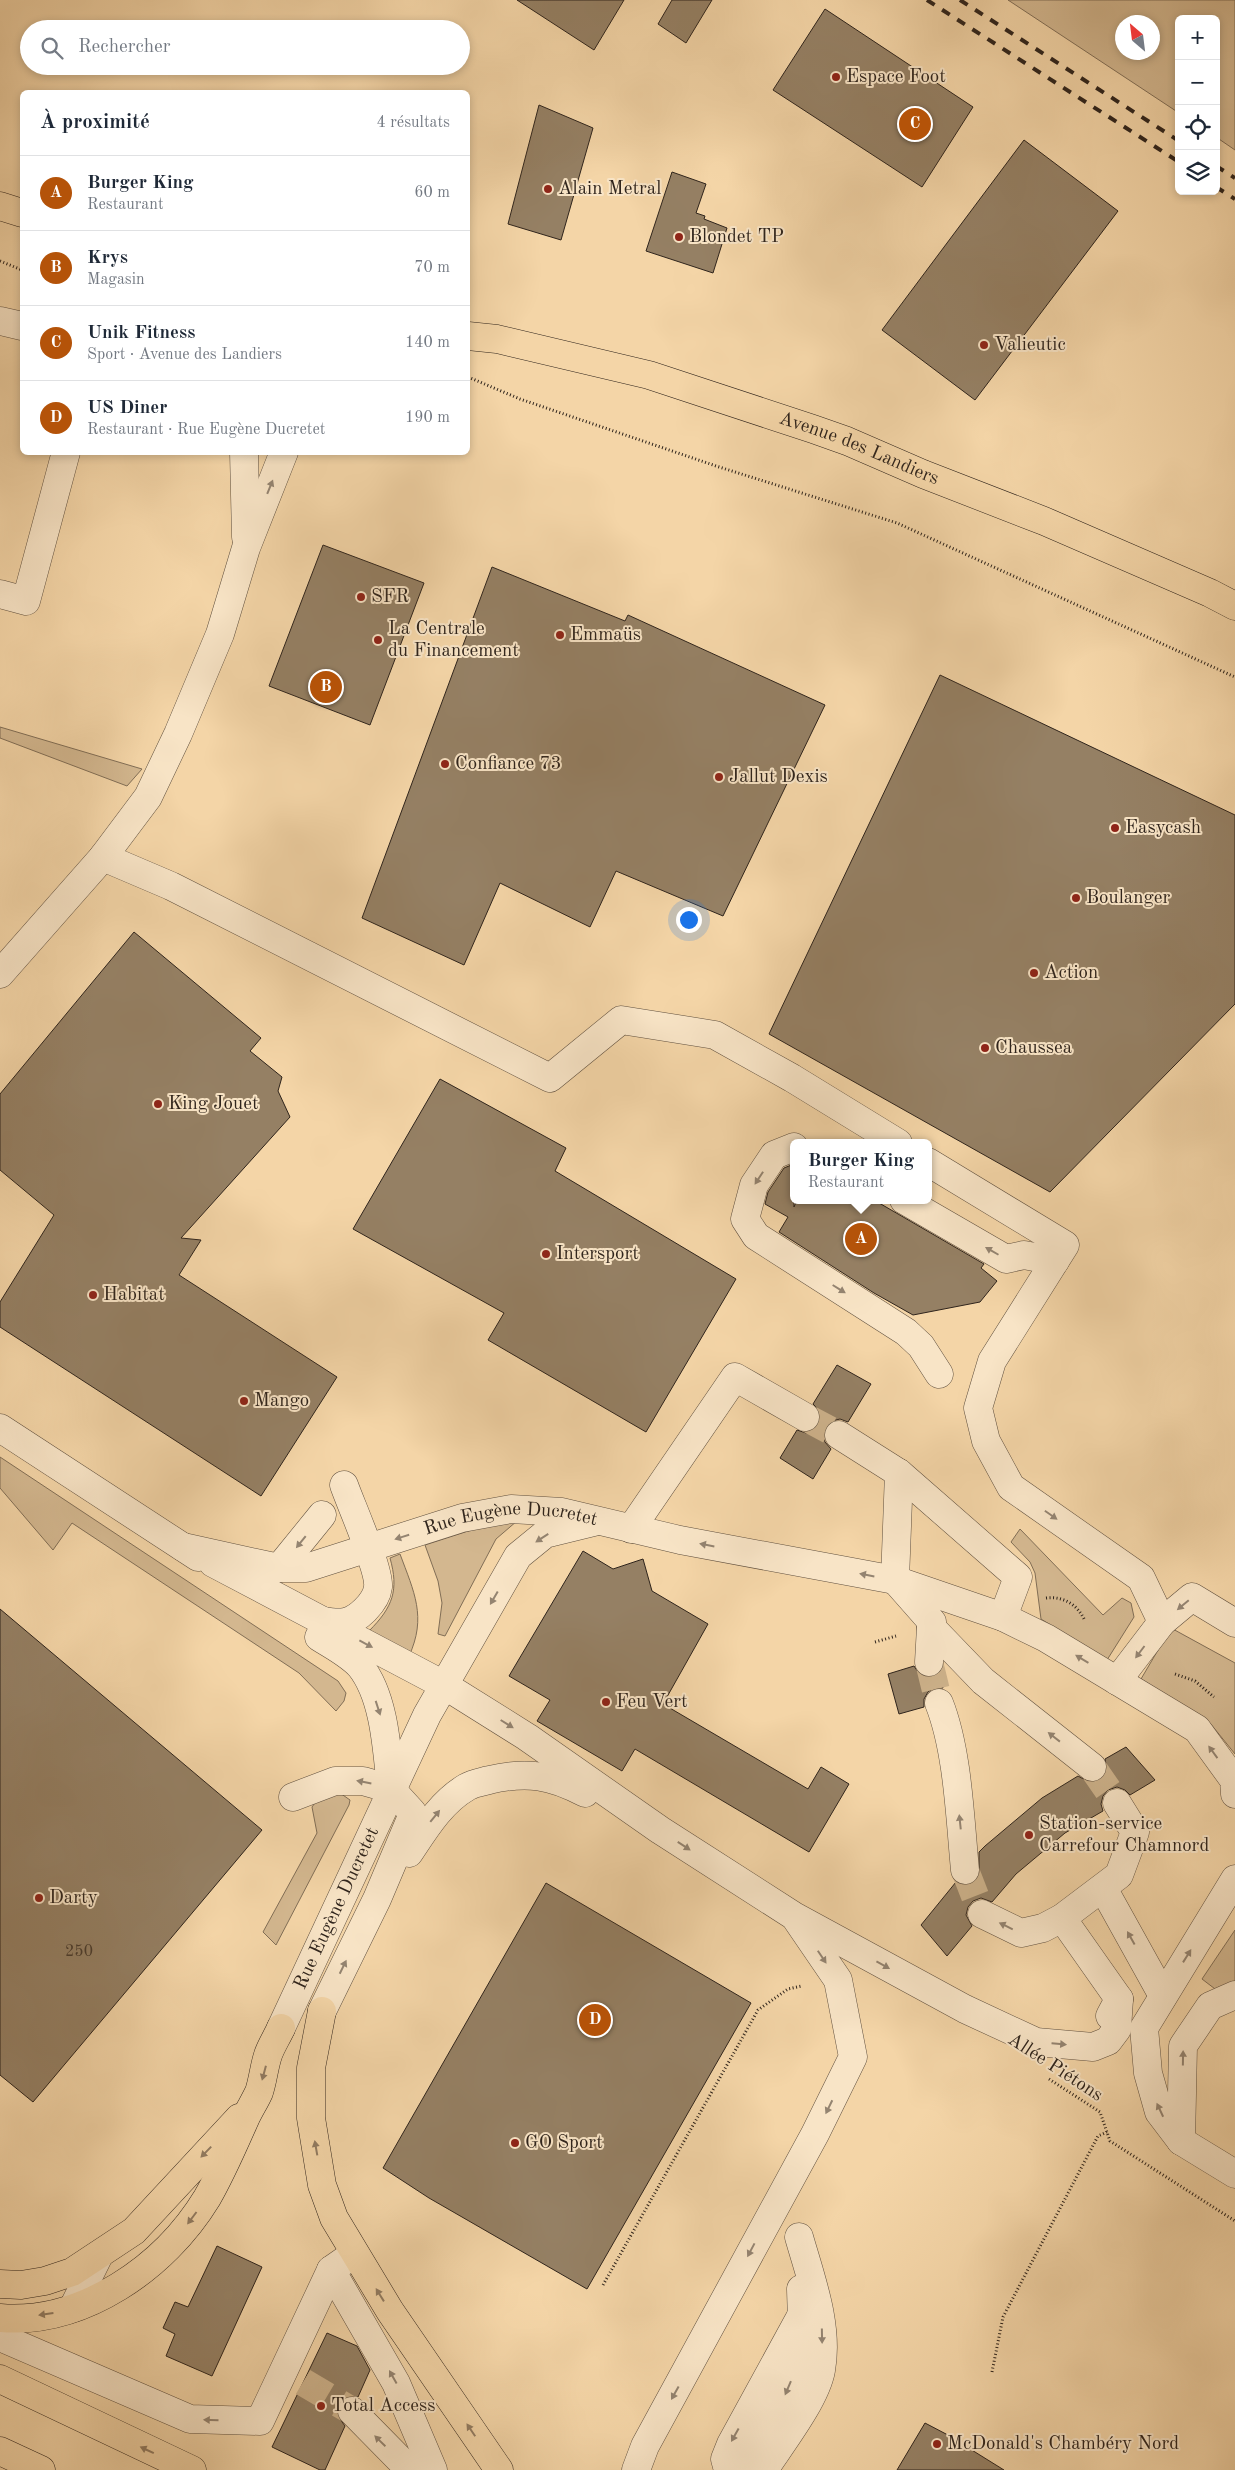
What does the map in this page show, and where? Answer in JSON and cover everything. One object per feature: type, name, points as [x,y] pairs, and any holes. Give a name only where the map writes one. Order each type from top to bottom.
[{"type":"main road","points":[[0,206],[20,212]]},
{"type":"main road","name":"Avenue des Landiers","points":[[470,336],[497,339],[649,374],[813,429],[1044,521],[1235,606]]},
{"type":"main road","points":[[322,2010],[311,2068],[311,2118],[322,2185],[334,2218],[390,2311],[499,2470]]},
{"type":"main road","points":[[0,2318],[12,2319],[53,2313],[92,2302],[125,2283],[158,2255],[187,2225],[206,2199],[228,2159],[258,2093],[268,2055],[281,2028]]},
{"type":"main road","points":[[0,2284],[21,2285],[45,2281],[72,2272],[134,2231],[179,2180],[252,2104]]},
{"type":"main road","points":[[0,2379],[192,2470]]},
{"type":"main road","points":[[0,2451],[41,2470]]},
{"type":"street","points":[[0,321],[20,326]]},
{"type":"street","points":[[0,594],[26,601],[65,455]]},
{"type":"street","points":[[244,455],[246,548]]},
{"type":"street","points":[[0,974],[103,857],[148,797],[178,734],[220,634],[246,548],[283,455]]},
{"type":"street","points":[[103,857],[171,886],[550,1078],[621,1020],[715,1035],[792,1078],[891,1139]]},
{"type":"street","points":[[790,1149],[774,1155],[754,1186],[745,1219],[756,1236],[906,1332],[921,1346],[939,1374]]},
{"type":"street","points":[[932,1164],[1065,1245],[992,1361],[978,1408],[986,1441],[1011,1487],[1141,1578],[1162,1622]]},
{"type":"street","points":[[911,1204],[1006,1259],[1024,1255],[1055,1261]]},
{"type":"street","points":[[631,1529],[735,1377],[805,1416]]},
{"type":"street","name":"Rue Eugène Ducretet","points":[[0,1428],[183,1547],[268,1608],[348,1655],[360,1667],[372,1688],[381,1718],[391,1789],[412,1812],[410,1822],[377,1899],[322,2010]]},
{"type":"street","points":[[839,1436],[899,1473],[1018,1577],[1004,1617]]},
{"type":"street","points":[[899,1473],[895,1580],[932,1622],[929,1662]]},
{"type":"street","points":[[323,1621],[341,1624],[350,1621],[373,1601],[378,1587],[367,1548],[344,1485]]},
{"type":"street","name":"Rue Eugène Ducretet","points":[[183,1547],[279,1568],[306,1568],[462,1518],[511,1508],[562,1512],[603,1520]]},
{"type":"street","points":[[279,1568],[322,1515]]},
{"type":"street","points":[[603,1520],[631,1529],[895,1580],[1004,1617],[1046,1638],[1197,1729],[1234,1780],[1235,1794]]},
{"type":"street","name":"Rue Eugène Ducretet","points":[[281,2028],[391,1789],[444,1685],[518,1556],[545,1534],[603,1520]]},
{"type":"street","name":"Rue Eugène Ducretet","points":[[183,1547],[444,1685],[527,1736],[660,1830],[794,1916],[965,2009],[1036,2042],[1093,2047],[1108,2042],[1117,2029],[1114,2008],[1062,1918]]},
{"type":"street","points":[[1117,1681],[1162,1622],[1192,1597],[1235,1623]]},
{"type":"street","points":[[931,1627],[983,1681],[1092,1767]]},
{"type":"street","points":[[939,1703],[945,1717],[956,1784],[965,1870]]},
{"type":"street","name":"Rue Eugène Ducretet","points":[[377,1899],[436,1814],[468,1786],[494,1779],[514,1775],[554,1778],[660,1830]]},
{"type":"street","points":[[293,1797],[335,1781],[348,1780],[391,1789]]},
{"type":"street","points":[[982,1914],[1021,1934],[1043,1928],[1062,1918],[1119,1875],[1136,1832],[1117,1802]]},
{"type":"street","points":[[1235,1879],[1144,2028],[1148,2073],[1159,2112],[1181,2141],[1235,2174]]},
{"type":"street","points":[[1103,1888],[1163,1996]]},
{"type":"street","points":[[636,2470],[646,2446],[815,2134],[853,2057],[838,1980],[794,1916]]},
{"type":"street","points":[[1181,2141],[1183,2046],[1210,2006],[1235,1995]]},
{"type":"street","points":[[742,2470],[785,2395],[803,2353],[799,2238],[817,2302],[822,2332],[821,2370],[810,2398],[764,2470]]},
{"type":"street","points":[[0,2337],[190,2419],[260,2421],[294,2376],[331,2270],[354,2254]]},
{"type":"street","points":[[73,2308],[99,2255]]},
{"type":"street","points":[[331,2270],[396,2383],[433,2470]]},
{"type":"street","points":[[728,2470],[724,2459],[730,2444],[801,2316]]},
{"type":"street","points":[[352,2411],[410,2470]]},
{"type":"path","points":[[0,261],[20,269]]},
{"type":"path","points":[[470,378],[520,398],[716,466],[897,522],[1235,677]]},
{"type":"path","points":[[603,2285],[758,2010],[788,1989],[838,1980]]},
{"type":"path","name":"Allée Piétons","points":[[1042,2074],[1100,2112],[1110,2141],[1235,2221]]},
{"type":"path","points":[[992,2372],[1003,2317],[1098,2136],[1107,2132]]},
{"type":"shaded area","points":[[1008,0],[1235,0],[1235,150],[1220,140],[1220,15],[1175,15],[1175,110]]},
{"type":"shaded area","points":[[0,727],[142,769],[127,786],[0,738]]},
{"type":"shaded area","points":[[0,1457],[338,1681],[346,1693],[344,1701],[336,1711],[299,1673],[72,1523],[53,1550],[0,1488]]},
{"type":"shaded area","points":[[517,1521],[496,1539],[445,1636],[438,1634],[442,1603],[438,1581],[425,1545],[493,1523]]},
{"type":"shaded area","points":[[1020,1529],[1103,1615],[1122,1598],[1131,1603],[1134,1617],[1107,1660],[1041,1619],[1035,1573],[1030,1562],[1011,1542]]},
{"type":"shaded area","points":[[400,1554],[414,1593],[418,1617],[414,1642],[409,1656],[369,1631],[389,1606],[394,1589],[393,1569],[390,1558]]},
{"type":"shaded area","points":[[1171,1628],[1235,1663],[1235,1754],[1210,1723],[1141,1679]]},
{"type":"shaded area","points":[[322,1793],[340,1793],[350,1800],[349,1805],[276,1945],[263,1932],[317,1833],[312,1807]]},
{"type":"shaded area","points":[[1235,1930],[1235,1986],[1219,1992],[1202,1979]]},
{"type":"building","points":[[517,0],[624,0],[594,50]]},
{"type":"building","points":[[672,0],[712,0],[686,43],[658,24]]},
{"type":"building","points":[[825,9],[973,107],[922,187],[773,90]]},
{"type":"building","points":[[539,105],[593,128],[561,240],[508,224]]},
{"type":"building","points":[[1024,140],[1118,211],[975,400],[882,330]]},
{"type":"building","points":[[672,172],[706,184],[696,213],[705,216],[704,219],[727,228],[713,273],[646,251]]},
{"type":"building","points":[[323,545],[424,583],[370,725],[269,686]]},
{"type":"building","points":[[492,567],[625,621],[628,615],[825,705],[723,916],[616,871],[590,927],[500,883],[464,965],[362,918]]},
{"type":"building","points":[[940,675],[1235,815],[1235,1004],[1050,1192],[769,1034]]},
{"type":"building","points":[[134,932],[261,1038],[250,1051],[282,1077],[278,1091],[290,1117],[181,1238],[201,1240],[179,1275],[337,1377],[261,1496],[0,1327],[0,1302],[54,1215],[0,1170],[0,1094]]},
{"type":"building","name":"Intersport","points":[[440,1079],[566,1148],[555,1171],[736,1279],[646,1432],[488,1340],[504,1313],[353,1229]]},
{"type":"building","points":[[790,1166],[790,1204],[794,1204],[794,1207],[795,1204],[881,1204],[984,1264],[981,1268],[997,1281],[980,1302],[913,1315],[874,1293],[779,1232],[788,1217],[765,1204],[768,1192],[784,1168]]},
{"type":"building","points":[[837,1365],[871,1384],[848,1422],[840,1419],[832,1421],[826,1427],[823,1434],[825,1442],[831,1449],[813,1479],[780,1458],[797,1430],[806,1433],[818,1425],[821,1416],[813,1404]]},
{"type":"building","name":"Feu Vert","points":[[583,1551],[613,1569],[643,1559],[652,1591],[708,1624],[663,1704],[808,1789],[821,1767],[849,1784],[809,1852],[635,1749],[622,1771],[537,1721],[550,1700],[509,1676]]},
{"type":"building","points":[[0,1609],[262,1830],[33,2102],[0,2075]]},
{"type":"building","points":[[914,1666],[920,1675],[928,1678],[939,1673],[943,1688],[934,1688],[928,1692],[924,1699],[924,1707],[899,1714],[888,1674]]},
{"type":"building","points":[[1126,1747],[1155,1780],[1130,1795],[1125,1790],[1117,1787],[1108,1790],[1103,1796],[1101,1804],[1103,1811],[1065,1833],[1016,1874],[992,1902],[981,1898],[973,1901],[968,1907],[966,1915],[972,1926],[947,1956],[921,1925],[956,1882],[967,1885],[974,1883],[979,1877],[979,1852],[1042,1798],[1078,1776],[1089,1782],[1098,1781],[1104,1777],[1107,1770],[1105,1759]]},
{"type":"building","points":[[546,1883],[751,2003],[587,2289],[429,2198],[383,2168]]},
{"type":"building","points":[[217,2246],[262,2267],[212,2376],[166,2356],[175,2334],[163,2328],[175,2302],[188,2307]]},
{"type":"building","points":[[327,2333],[357,2346],[370,2370],[358,2397],[348,2396],[341,2400],[337,2406],[337,2415],[345,2426],[325,2470],[320,2470],[272,2447]]},
{"type":"building","name":"McDonald's Chambéry Nord","points":[[925,2423],[946,2434],[1004,2470],[897,2470]]},
{"type":"tunnel","points":[[805,1417],[839,1435]]},
{"type":"tunnel","points":[[929,1662],[939,1703]]},
{"type":"tunnel","points":[[1092,1767],[1117,1803]]},
{"type":"tunnel","points":[[965,1870],[982,1914]]},
{"type":"tunnel","points":[[303,2382],[352,2411]]},
{"type":"railway","points":[[927,0],[1175,159]]},
{"type":"railway","points":[[960,0],[1175,138]]},
{"type":"railway","points":[[1220,169],[1235,178]]},
{"type":"railway","points":[[1220,190],[1235,199]]},
{"type":"place","name":"Espace Foot","points":[[836,77]]},
{"type":"place","name":"Unik Fitness","points":[[915,124]]},
{"type":"place","name":"Alain Metral","points":[[548,189]]},
{"type":"place","name":"Blondet TP","points":[[679,237]]},
{"type":"place","name":"Valieutic","points":[[984,345]]},
{"type":"place","name":"SFR","points":[[361,597]]},
{"type":"place","name":"Emmaüs","points":[[560,635]]},
{"type":"place","name":"La Centrale du Financement","points":[[378,640]]},
{"type":"place","name":"Krys","points":[[326,687]]},
{"type":"place","name":"Confiance 73","points":[[445,764]]},
{"type":"place","name":"Jallut Dexis","points":[[719,777]]},
{"type":"place","name":"Easycash","points":[[1115,828]]},
{"type":"place","name":"Boulanger","points":[[1076,898]]},
{"type":"place","name":"Action","points":[[1034,973]]},
{"type":"place","name":"Chaussea","points":[[985,1048]]},
{"type":"place","name":"King Jouet","points":[[158,1104]]},
{"type":"place","name":"Burger King","points":[[861,1239]]},
{"type":"place","name":"Intersport","points":[[546,1254]]},
{"type":"place","name":"Habitat","points":[[93,1295]]},
{"type":"place","name":"Mango","points":[[244,1401]]},
{"type":"place","name":"Feu Vert","points":[[606,1702]]},
{"type":"place","name":"Station-service Carrefour Chamnord","points":[[1029,1835]]},
{"type":"place","name":"Darty","points":[[39,1898]]},
{"type":"place","name":"US Diner","points":[[595,2020]]},
{"type":"place","name":"GO Sport","points":[[515,2143]]},
{"type":"place","name":"Total Access","points":[[321,2406]]},
{"type":"place","name":"McDonald's Chambéry Nord","points":[[937,2444]]}]
